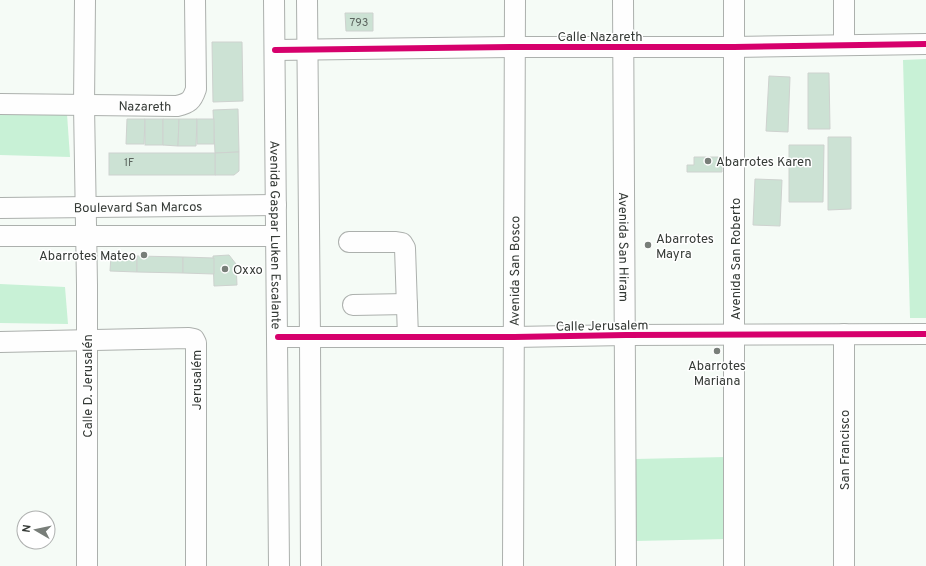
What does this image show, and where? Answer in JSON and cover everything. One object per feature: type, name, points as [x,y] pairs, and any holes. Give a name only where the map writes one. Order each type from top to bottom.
[{"type":"street","points":[[85,0],[85,207]]},
{"type":"street","name":"Nazareth","points":[[0,104],[177,106],[185,104],[193,99],[196,89],[195,0]]},
{"type":"street","name":"Avenida Gaspar Luken Escalante","points":[[274,0],[279,566]]},
{"type":"street","points":[[307,0],[311,566]]},
{"type":"street","name":"Avenida San Bosco","points":[[513,566],[515,0]]},
{"type":"street","name":"Avenida San Hiram","points":[[623,0],[626,335],[626,566]]},
{"type":"street","name":"Avenida San Roberto","points":[[734,0],[734,566]]},
{"type":"street","points":[[844,0],[844,44]]},
{"type":"street","name":"Calle Nazareth","points":[[275,50],[515,47],[734,47],[844,44],[926,44]]},
{"type":"street","name":"Boulevard San Marcos","points":[[0,208],[276,205]]},
{"type":"street","name":"Calle D. Jerusalén","points":[[85,207],[87,340],[87,566]]},
{"type":"street","points":[[0,236],[276,236]]},
{"type":"street","points":[[349,242],[402,243],[405,248],[406,256],[408,338]]},
{"type":"street","points":[[353,305],[407,304]]},
{"type":"street","name":"San Francisco","points":[[844,334],[844,566]]},
{"type":"street","name":"Calle Jerusalem","points":[[278,337],[408,338],[626,335],[926,334]]},
{"type":"street","name":"Jerusalém","points":[[0,342],[194,339],[196,343],[196,566]]},
{"type":"green space","points":[[926,59],[926,318],[910,318],[903,60]]},
{"type":"green space","points":[[67,114],[70,157],[0,155],[0,115]]},
{"type":"green space","points":[[0,284],[65,287],[68,324],[0,323]]},
{"type":"green space","points":[[726,457],[727,539],[636,541],[635,459]]},
{"type":"building","points":[[345,13],[373,13],[373,31],[346,31]]},
{"type":"building","points":[[212,42],[242,42],[243,101],[213,102]]},
{"type":"building","points":[[808,73],[829,73],[830,129],[808,129]]},
{"type":"building","points":[[769,76],[790,77],[788,132],[766,131]]},
{"type":"building","points":[[238,109],[239,152],[215,153],[213,110]]},
{"type":"building","points":[[127,119],[145,119],[144,144],[126,144]]},
{"type":"building","points":[[145,119],[163,119],[163,145],[145,145]]},
{"type":"building","points":[[163,119],[179,119],[178,146],[163,145]]},
{"type":"building","points":[[179,119],[197,119],[196,146],[178,146]]},
{"type":"building","points":[[197,119],[214,119],[214,144],[197,144]]},
{"type":"building","points":[[828,137],[851,137],[851,209],[828,210]]},
{"type":"building","points":[[789,145],[824,145],[823,202],[789,202]]},
{"type":"building","points":[[239,152],[239,171],[234,175],[215,175],[215,153]]},
{"type":"building","points":[[109,153],[215,153],[215,175],[109,175]]},
{"type":"building","name":"Abarrotes Karen","points":[[694,157],[722,157],[722,172],[687,172],[687,165],[694,165]]},
{"type":"building","points":[[755,179],[782,180],[780,226],[753,225]]},
{"type":"building","points":[[111,255],[137,256],[137,272],[110,271]]},
{"type":"building","name":"Oxxo","points":[[229,255],[236,264],[237,285],[214,286],[213,256]]},
{"type":"building","points":[[137,256],[183,257],[183,273],[137,272]]},
{"type":"building","points":[[183,257],[214,258],[214,274],[183,273]]},
{"type":"cycle path","points":[[275,50],[515,47],[734,47],[926,44]]},
{"type":"cycle path","points":[[278,337],[926,334]]},
{"type":"place","name":"Abarrotes Karen","points":[[708,161]]},
{"type":"place","name":"Abarrotes Mayra","points":[[648,245]]},
{"type":"place","name":"Abarrotes Mateo","points":[[144,255]]},
{"type":"place","name":"Oxxo","points":[[225,269]]},
{"type":"place","name":"Abarrotes Mariana","points":[[717,351]]}]
